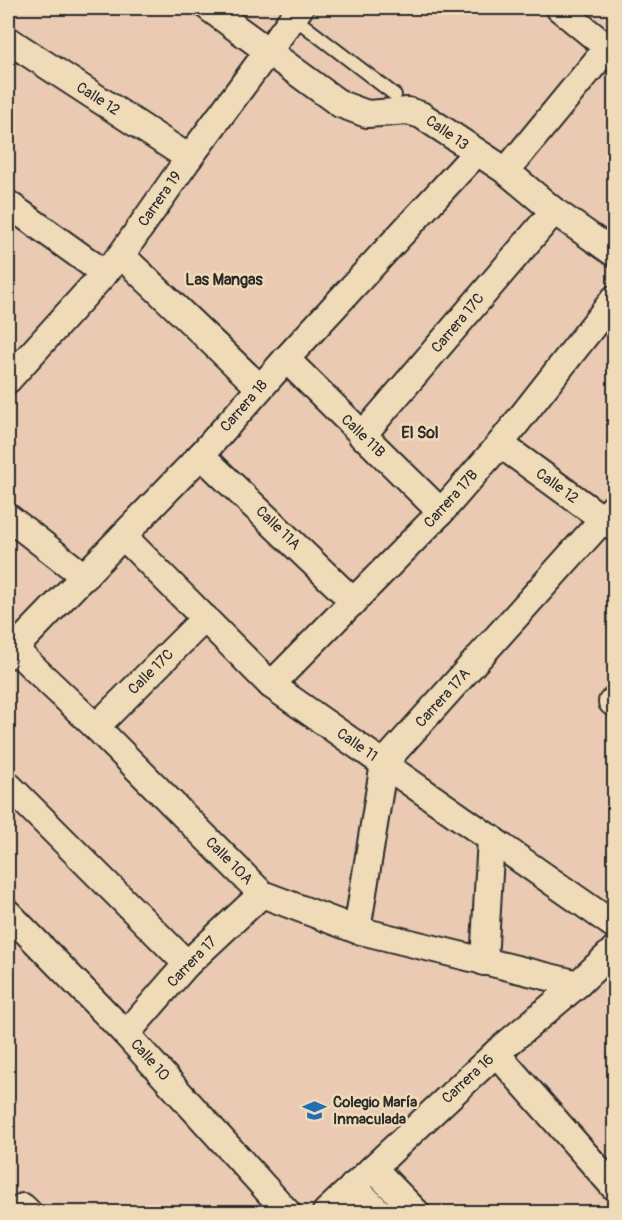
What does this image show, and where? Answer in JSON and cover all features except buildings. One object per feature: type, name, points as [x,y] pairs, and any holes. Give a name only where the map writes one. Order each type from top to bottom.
[{"type":"street","name":"Calle 13","points":[[209,8],[340,104],[367,114],[408,111],[421,115],[506,171],[554,211],[615,253]]},
{"type":"street","points":[[506,171],[612,46],[559,8]]},
{"type":"street","name":"Carrera 19","points":[[9,376],[112,264],[296,12]]},
{"type":"street","name":"Calle 12","points":[[8,40],[189,158]]},
{"type":"street","name":"Carrera 18","points":[[11,652],[201,454],[476,153]]},
{"type":"street","points":[[8,204],[112,264],[260,388]]},
{"type":"street","name":"Carrera 17C","points":[[362,436],[554,211]]},
{"type":"street","name":"Carrera 17B","points":[[271,685],[441,512],[500,444],[615,299]]},
{"type":"street","name":"Calle 11B","points":[[286,359],[441,512]]},
{"type":"street","name":"Calle 12","points":[[500,444],[611,518]]},
{"type":"street","name":"Calle 11A","points":[[201,454],[354,602]]},
{"type":"street","points":[[8,517],[85,577]]},
{"type":"street","name":"Carrera 17A","points":[[384,764],[611,518]]},
{"type":"street","name":"Calle 11","points":[[123,536],[271,685],[615,925]]},
{"type":"street","name":"Calle 17C","points":[[96,727],[205,618]]},
{"type":"street","name":"Calle 10A","points":[[11,652],[96,727],[262,894],[357,930],[578,984]]},
{"type":"street","points":[[357,930],[384,764]]},
{"type":"street","points":[[8,785],[187,964]]},
{"type":"street","points":[[484,962],[491,838]]},
{"type":"street","name":"Carrera 17","points":[[126,1034],[187,964],[262,894]]},
{"type":"street","name":"Calle 10","points":[[8,913],[126,1034],[287,1212]]},
{"type":"street","name":"Carrera 16","points":[[326,1212],[496,1053],[615,950]]},
{"type":"street","points":[[496,1053],[615,1187]]},
{"type":"street","points":[[373,1168],[416,1212]]},
{"type":"street","points":[[353,1186],[379,1212]]},
{"type":"lane","points":[[296,12],[395,95]]},
{"type":"place","name":"Colegio María Inmaculada","points":[[315,1111]]},
{"type":"district","name":"Las Mangas","points":[[224,280]]},
{"type":"district","name":"El Sol","points":[[420,433]]}]
